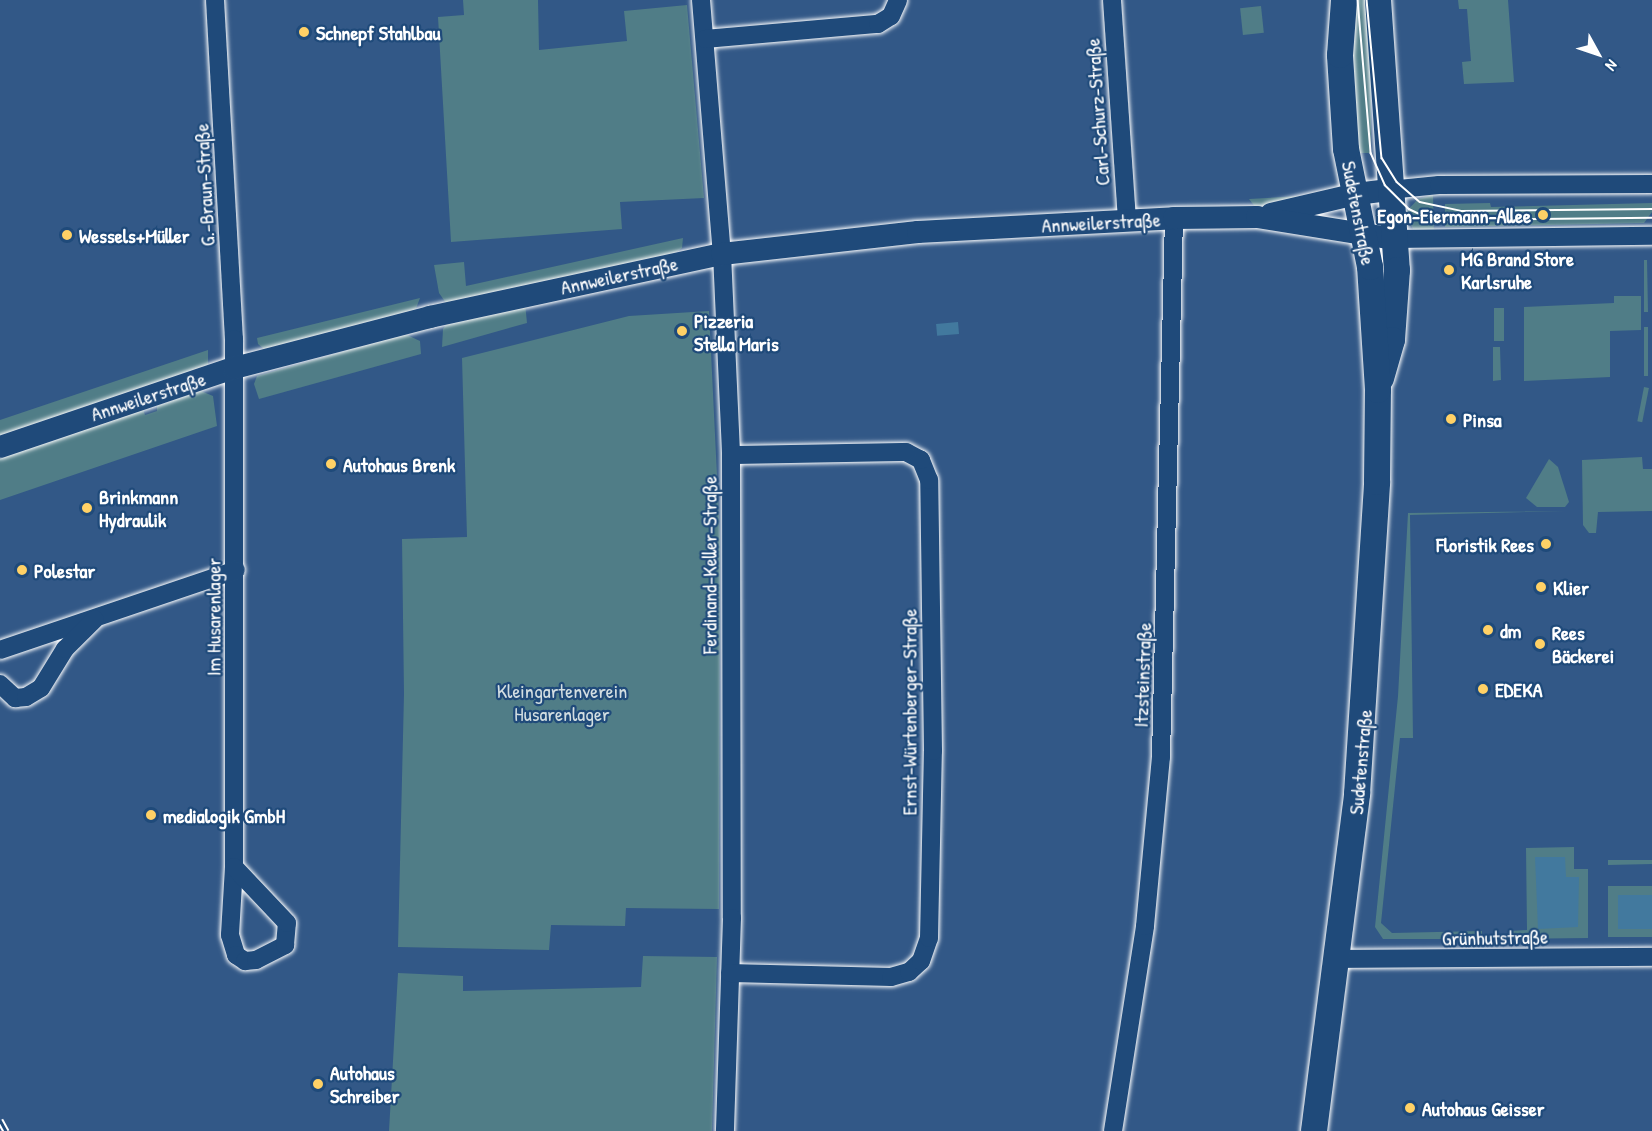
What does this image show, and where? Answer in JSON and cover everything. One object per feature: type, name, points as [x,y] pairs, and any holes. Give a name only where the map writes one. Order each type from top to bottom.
[{"type":"main road","name":"Sudetenstraße","points":[[1314,1131],[1338,959],[1364,709],[1378,390],[1370,267],[1346,149],[1340,55],[1344,0]]},
{"type":"main road","name":"Sudetenstraße","points":[[1378,0],[1389,190],[1395,239],[1395,309],[1378,390]]},
{"type":"street","name":"G.-Braun-Straße","points":[[215,0],[234,368]]},
{"type":"street","name":"Ferdinand-Keller-Straße","points":[[701,0],[722,254],[731,454],[730,973],[725,1131]]},
{"type":"street","points":[[705,39],[878,24],[891,16],[898,0]]},
{"type":"street","name":"Carl-Schurz-Straße","points":[[1112,0],[1127,220]]},
{"type":"street","points":[[1389,190],[1439,185],[1652,184]]},
{"type":"street","name":"Annweilerstraße","points":[[1257,217],[1356,194],[1389,190]]},
{"type":"street","name":"Annweilerstraße","points":[[0,447],[234,368],[440,315],[722,254],[918,232],[1174,218],[1257,217],[1364,232],[1395,239]]},
{"type":"street","name":"Itzsteinstraße","points":[[1113,1131],[1145,926],[1161,757],[1169,518],[1174,218]]},
{"type":"street","points":[[1395,239],[1652,236]]},
{"type":"street","name":"Im Husarenlager","points":[[234,368],[236,570],[234,867],[231,948],[245,961],[256,960],[285,945],[287,923],[234,867]]},
{"type":"street","name":"Ernst-Würtenberger-Straße","points":[[730,973],[891,976],[909,972],[921,961],[929,938],[933,751],[929,480],[921,460],[906,452],[731,454]]},
{"type":"street","points":[[0,650],[100,614],[236,570]]},
{"type":"street","points":[[0,684],[15,698],[26,697],[41,688],[65,649],[100,614]]},
{"type":"street","name":"Grünhutstraße","points":[[1338,959],[1652,957]]},
{"type":"green space","points":[[463,0],[538,0],[539,50],[627,41],[624,11],[687,5],[704,198],[620,202],[622,229],[451,242],[438,17],[464,15]]},
{"type":"green space","points":[[1351,0],[1371,0],[1371,153],[1351,153]]},
{"type":"green space","points":[[1458,0],[1508,0],[1514,82],[1464,84],[1462,62],[1471,61],[1467,9],[1459,9]]},
{"type":"green space","points":[[1261,6],[1264,33],[1243,35],[1240,8]]},
{"type":"green space","points":[[1317,195],[1256,208],[1249,199]]},
{"type":"green space","points":[[1433,195],[1434,236],[1413,229],[1405,213],[1418,199]]},
{"type":"green space","points":[[1490,203],[1491,207],[1652,203],[1652,212],[1644,223],[1445,227],[1445,204]]},
{"type":"green space","points":[[683,238],[682,248],[669,257],[446,303],[439,293],[434,265],[464,262],[466,286]]},
{"type":"green space","points":[[1644,260],[1647,260],[1648,312],[1644,312]]},
{"type":"green space","points":[[1614,296],[1641,296],[1641,330],[1610,331],[1610,377],[1524,381],[1524,307],[1614,303]]},
{"type":"green space","points":[[420,298],[415,311],[264,349],[258,344],[257,338]]},
{"type":"green space","points":[[525,303],[527,323],[442,347],[443,329],[448,322]]},
{"type":"green space","points":[[1494,308],[1504,308],[1504,341],[1494,341]]},
{"type":"green space","name":"Kleingartenverein Husarenlager","points":[[709,311],[720,538],[719,909],[626,908],[625,926],[551,925],[549,950],[398,947],[404,694],[402,539],[467,537],[462,358],[629,316]]},
{"type":"green space","points":[[1644,327],[1648,327],[1648,376],[1644,376]]},
{"type":"green space","points":[[405,334],[420,341],[421,354],[259,399],[254,384],[257,376]]},
{"type":"green space","points":[[1493,347],[1500,347],[1501,380],[1493,381]]},
{"type":"green space","points":[[208,350],[208,364],[201,371],[0,439],[0,420]]},
{"type":"green space","points":[[1644,387],[1649,388],[1642,422],[1637,421]]},
{"type":"green space","points":[[201,391],[213,396],[217,426],[0,500],[0,456],[143,409],[145,415],[157,411],[157,406]]},
{"type":"green space","points":[[1642,457],[1643,469],[1652,469],[1652,511],[1598,512],[1596,533],[1589,533],[1583,525],[1582,460]]},
{"type":"green space","points":[[1549,459],[1558,467],[1569,502],[1565,507],[1537,507],[1526,498]]},
{"type":"green space","points":[[1566,511],[1410,515],[1413,738],[1400,738],[1381,923],[1392,933],[1482,931],[1482,939],[1383,939],[1375,927],[1398,696],[1408,513]]},
{"type":"green space","points":[[1574,847],[1574,869],[1588,869],[1588,938],[1510,939],[1510,931],[1527,930],[1526,848]]},
{"type":"green space","points":[[1608,860],[1652,860],[1652,864],[1608,865]]},
{"type":"green space","points":[[1608,886],[1652,886],[1652,937],[1608,937]]},
{"type":"green space","points":[[643,956],[717,957],[712,1131],[389,1131],[398,973],[463,976],[463,991],[641,987]]},
{"type":"water","points":[[958,322],[959,334],[937,336],[936,324]]},
{"type":"water","points":[[1535,857],[1565,857],[1566,877],[1579,877],[1578,927],[1538,929]]},
{"type":"water","points":[[1618,895],[1652,895],[1652,929],[1618,929]]},
{"type":"tram line","points":[[1358,0],[1371,153],[1385,185],[1409,209],[1428,218],[1447,220],[1652,218]]},
{"type":"tram line","points":[[1367,0],[1382,158],[1397,182],[1420,202],[1462,211],[1652,209]]},
{"type":"railway","points":[[0,1120],[6,1131]]},
{"type":"place","name":"Schnepf Stahlbau","points":[[304,32]]},
{"type":"place","name":"Egon-Eiermann-Allee","points":[[1543,215]]},
{"type":"place","name":"Wessels+Müller","points":[[67,235]]},
{"type":"place","name":"MG Brand Store Karlsruhe","points":[[1449,270]]},
{"type":"place","name":"Pizzeria Stella Maris","points":[[682,331]]},
{"type":"place","name":"Pinsa","points":[[1451,419]]},
{"type":"place","name":"Autohaus Brenk","points":[[331,464]]},
{"type":"place","name":"Brinkmann Hydraulik","points":[[87,508]]},
{"type":"place","name":"Floristik Rees","points":[[1546,544]]},
{"type":"place","name":"Polestar","points":[[22,570]]},
{"type":"place","name":"Klier","points":[[1541,587]]},
{"type":"place","name":"dm","points":[[1488,630]]},
{"type":"place","name":"Rees Bäckerei","points":[[1540,644]]},
{"type":"place","name":"EDEKA","points":[[1483,689]]},
{"type":"place","name":"medialogik GmbH","points":[[151,815]]},
{"type":"place","name":"Autohaus Schreiber","points":[[318,1084]]},
{"type":"place","name":"Autohaus Geisser","points":[[1410,1108]]}]
